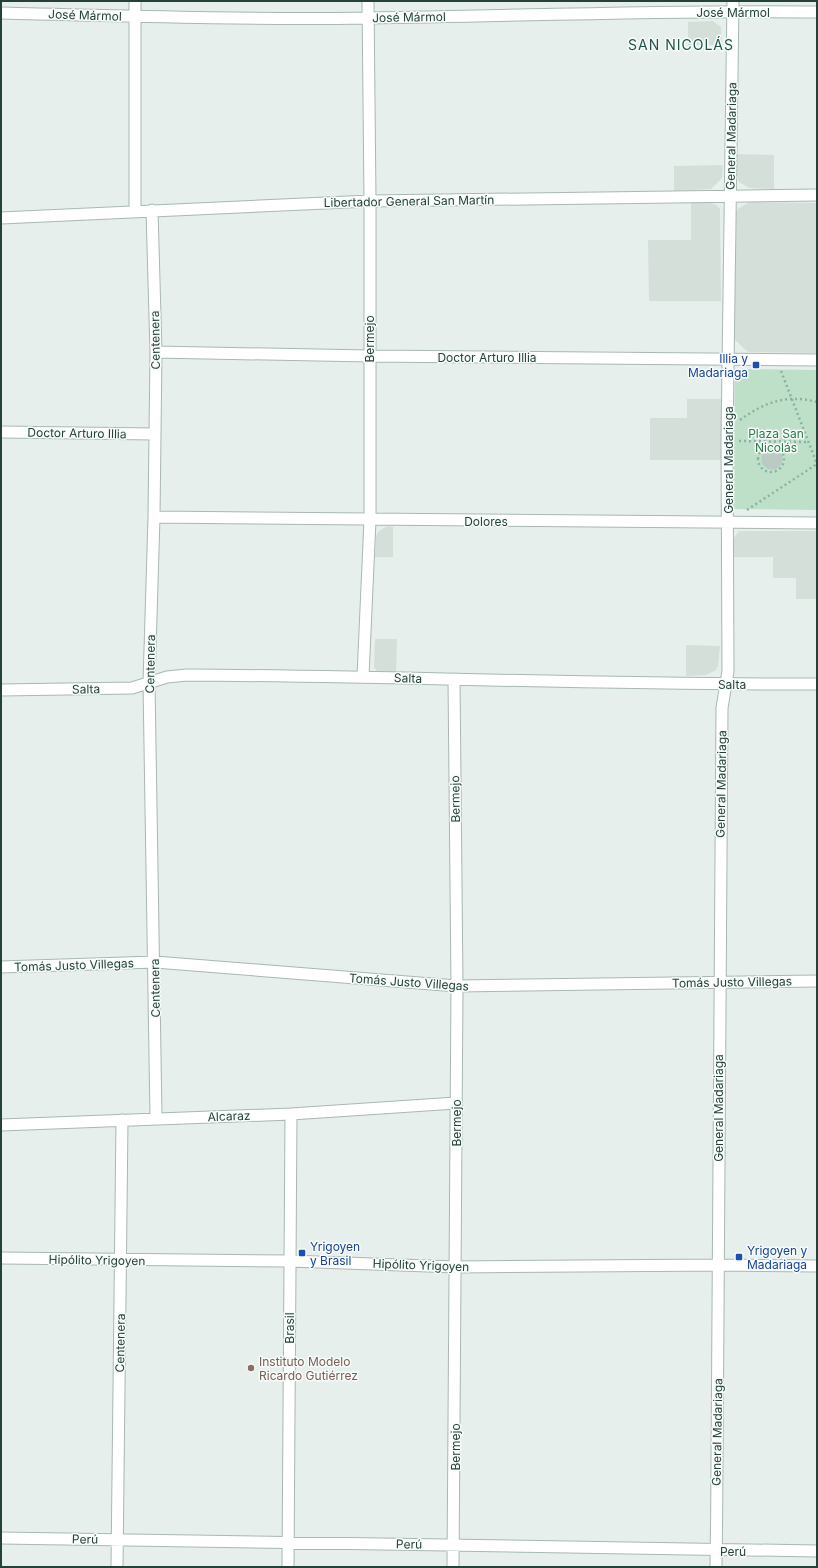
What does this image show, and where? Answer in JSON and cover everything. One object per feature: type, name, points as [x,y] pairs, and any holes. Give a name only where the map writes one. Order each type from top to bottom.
[{"type":"street","points":[[135,1],[135,210]]},
{"type":"street","name":"Bermejo","points":[[363,676],[370,520],[370,201],[368,1]]},
{"type":"street","name":"José Mármol","points":[[1,13],[368,18],[733,6],[817,12]]},
{"type":"street","name":"General Madariaga","points":[[716,1567],[718,982],[722,708],[726,684],[728,359],[733,6]]},
{"type":"street","name":"Libertador General San Martín","points":[[1,218],[135,210],[370,201],[817,195]]},
{"type":"street","name":"Centenera","points":[[152,210],[156,352],[154,517],[149,683],[155,962],[156,1118]]},
{"type":"street","name":"Doctor Arturo Illia","points":[[156,352],[369,356],[817,360]]},
{"type":"street","name":"Doctor Arturo Illia","points":[[1,432],[154,434]]},
{"type":"street","name":"Dolores","points":[[154,517],[817,523]]},
{"type":"street","name":"Salta","points":[[1,690],[126,688],[149,683],[166,677],[187,675],[363,676],[726,684],[817,684]]},
{"type":"street","name":"Bermejo","points":[[454,679],[457,986],[454,1567]]},
{"type":"street","name":"Tomás Justo Villegas","points":[[1,967],[155,962],[457,986],[817,981]]},
{"type":"street","name":"Alcaraz","points":[[1,1125],[291,1114],[456,1103]]},
{"type":"street","name":"Brasil","points":[[288,1567],[291,1114]]},
{"type":"street","name":"Centenera","points":[[117,1567],[122,1120]]},
{"type":"street","name":"Hipólito Yrigoyen","points":[[1,1258],[289,1261],[456,1267],[718,1265],[817,1266]]},
{"type":"street","name":"Perú","points":[[1,1538],[817,1551]]},
{"type":"path","points":[[728,523],[817,464],[777,359]]},
{"type":"path","points":[[728,428],[766,405],[784,398],[804,398],[817,402]]},
{"type":"path","points":[[728,440],[808,442]]},
{"type":"path","points":[[771,441],[772,446],[781,451],[784,458],[782,467],[772,473],[764,470],[758,459],[762,451],[772,446]]},
{"type":"shaded area","points":[[713,21],[721,27],[722,45],[688,45],[688,22]]},
{"type":"shaded area","points":[[737,154],[774,155],[774,189],[749,188],[739,182],[737,176]]},
{"type":"shaded area","points":[[723,165],[722,178],[711,189],[674,191],[674,166]]},
{"type":"shaded area","points":[[750,202],[817,203],[817,353],[748,352],[735,340],[735,213],[739,208]]},
{"type":"shaded area","points":[[691,203],[711,203],[720,209],[721,301],[649,301],[648,240],[691,240]]},
{"type":"shaded area","points":[[687,399],[721,399],[721,460],[650,460],[650,418],[687,418]]},
{"type":"shaded area","points":[[387,526],[393,527],[393,557],[375,557],[376,537],[378,532]]},
{"type":"shaded area","points":[[739,531],[817,531],[817,599],[796,599],[796,578],[773,578],[773,557],[733,557],[733,539]]},
{"type":"shaded area","points":[[375,639],[397,639],[396,672],[377,671],[374,667]]},
{"type":"shaded area","points":[[686,645],[720,646],[718,666],[716,670],[706,675],[686,676]]},
{"type":"green space","name":"Plaza San Nicolás","points":[[735,369],[817,370],[817,510],[733,509]]},
{"type":"building","points":[[772,449],[779,452],[782,459],[779,466],[772,469],[765,466],[762,459],[765,452]]},
{"type":"place","name":"Illia y Madariaga","points":[[756,365]]},
{"type":"place","name":"Yrigoyen y Brasil","points":[[302,1253]]},
{"type":"place","name":"Yrigoyen y Madariaga","points":[[739,1257]]},
{"type":"place","name":"Instituto Modelo Ricardo Gutiérrez","points":[[251,1368]]},
{"type":"district","name":"SAN NICOLÁS","points":[[681,44]]}]
